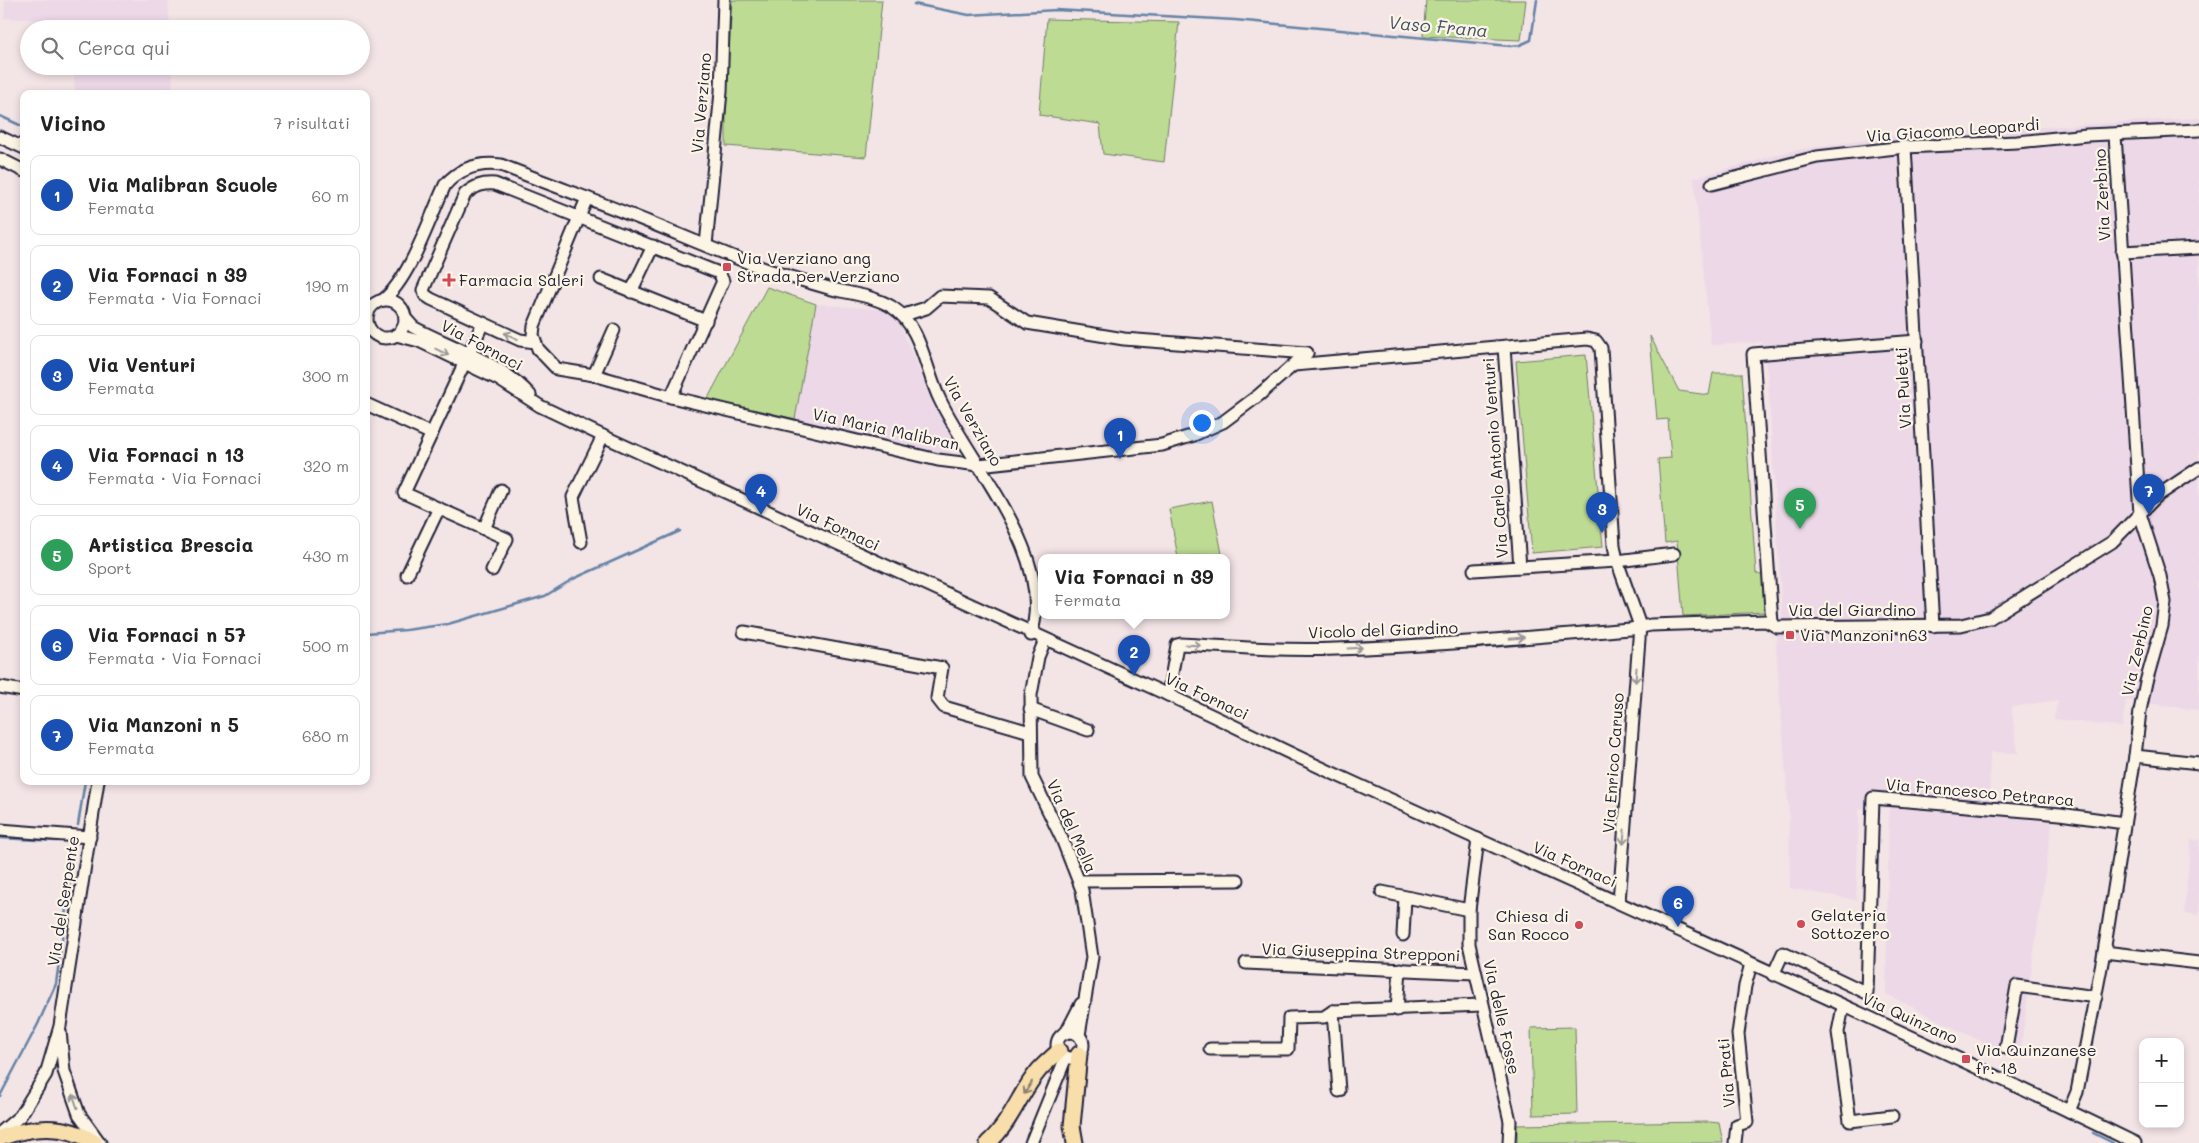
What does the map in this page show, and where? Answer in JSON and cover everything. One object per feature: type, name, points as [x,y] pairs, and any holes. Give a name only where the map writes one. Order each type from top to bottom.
[{"type":"main road","points":[[988,1143],[1010,1115],[1039,1070],[1068,1054],[1074,1143]]},
{"type":"main road","points":[[0,1138],[14,1132],[43,1128],[64,1129],[85,1136],[95,1143]]},
{"type":"street","name":"Via Verziano","points":[[724,0],[720,92],[712,159],[706,245],[768,270],[872,298],[890,306],[904,316],[914,332],[929,377],[941,402],[1015,529],[1031,572],[1037,603],[1036,619],[1031,635]]},
{"type":"street","name":"Via Giacomo Leopardi","points":[[1712,184],[1817,157],[1905,147],[2199,130]]},
{"type":"street","name":"Via Zerbino","points":[[2069,1111],[2077,1092],[2096,997],[2135,756],[2138,724],[2146,682],[2162,626],[2165,602],[2160,576],[2140,514],[2114,135]]},
{"type":"street","points":[[0,137],[20,146]]},
{"type":"street","name":"Via Puletti","points":[[1905,147],[1933,626]]},
{"type":"street","points":[[0,159],[20,169]]},
{"type":"street","points":[[374,303],[397,285],[408,266],[445,185],[455,174],[469,167],[491,163],[501,165],[706,245]]},
{"type":"street","points":[[587,198],[580,219],[534,326],[535,342],[520,340],[425,295],[423,290],[465,194],[474,187],[489,184],[495,184],[580,219],[720,273],[723,281],[671,397]]},
{"type":"street","points":[[433,210],[454,218]]},
{"type":"street","points":[[631,292],[653,246]]},
{"type":"street","name":"Via Zerbino","points":[[2122,252],[2199,248]]},
{"type":"street","points":[[374,303],[398,304],[408,266]]},
{"type":"street","points":[[601,279],[706,321]]},
{"type":"street","name":"Via Maria Malibran","points":[[535,342],[545,358],[557,368],[594,375],[671,397],[938,460],[979,465],[1162,444],[1194,435],[1223,422],[1259,395],[1307,353],[1124,339],[1027,323],[989,298],[940,296],[926,308],[904,316]]},
{"type":"street","name":"Via Fornaci","points":[[398,304],[405,318],[413,326],[540,406],[1031,635],[1168,695],[1345,779],[1619,902],[1751,964]]},
{"type":"street","points":[[396,335],[403,328],[405,318]]},
{"type":"street","points":[[483,323],[404,493],[438,510],[507,539],[492,570]]},
{"type":"street","name":"Via Fornaci","points":[[370,328],[374,334],[380,337],[387,338],[396,335],[466,358]]},
{"type":"street","points":[[594,375],[614,330]]},
{"type":"street","name":"Via Carlo Antonio Venturi","points":[[1294,365],[1586,339],[1596,341],[1600,348],[1617,561],[1640,626]]},
{"type":"street","points":[[1772,624],[1753,354],[1917,341]]},
{"type":"street","name":"Via Carlo Antonio Venturi","points":[[1504,347],[1520,567]]},
{"type":"street","points":[[370,406],[432,434]]},
{"type":"street","points":[[581,542],[573,496],[603,436]]},
{"type":"street","name":"Via del Giardino","points":[[1640,626],[1766,622],[1777,627],[1961,626],[1990,618],[2112,542],[2157,496],[2199,468]]},
{"type":"street","points":[[484,529],[501,490]]},
{"type":"street","points":[[407,575],[438,510]]},
{"type":"street","points":[[1617,561],[1674,554]]},
{"type":"street","name":"Via Carlo Antonio Venturi","points":[[1474,570],[1617,561]]},
{"type":"street","name":"Vicolo del Giardino","points":[[1168,695],[1177,645],[1181,644],[1336,649],[1469,642],[1631,630],[1640,626]]},
{"type":"street","name":"Via Enrico Caruso","points":[[1619,902],[1640,626]]},
{"type":"street","points":[[744,632],[942,668],[937,698],[944,707],[1030,732]]},
{"type":"street","name":"Via del Mella","points":[[1031,1143],[1068,1054],[1083,1046],[1079,1036],[1092,957],[1079,881],[1062,839],[1032,777],[1030,709],[1032,684],[1045,640]]},
{"type":"street","points":[[0,687],[20,690]]},
{"type":"street","points":[[1030,709],[1088,730]]},
{"type":"street","points":[[2135,756],[2199,763]]},
{"type":"street","name":"Via del Serpente","points":[[0,1133],[20,1116],[46,1074],[60,1026],[97,785]]},
{"type":"street","name":"Via Francesco Petrarca","points":[[1774,975],[1783,953],[1867,993],[1873,798],[2060,814],[2124,823]]},
{"type":"street","points":[[0,830],[90,837]]},
{"type":"street","name":"Via delle Fosse","points":[[1478,839],[1469,910],[1469,944],[1510,1121],[1509,1143]]},
{"type":"street","points":[[1079,881],[1238,880]]},
{"type":"street","points":[[1382,892],[1469,910]]},
{"type":"street","points":[[1403,935],[1405,898]]},
{"type":"street","points":[[2104,952],[2199,963]]},
{"type":"street","name":"Via Giuseppina Strepponi","points":[[1246,963],[1475,973]]},
{"type":"street","name":"Via Quinzano","points":[[1751,964],[1844,1007],[1867,1015],[2069,1111],[2129,1142]]},
{"type":"street","name":"Via Prati","points":[[1735,1143],[1737,1125],[1747,1122],[1738,1034],[1745,986],[1751,964]]},
{"type":"street","points":[[1397,1010],[1400,969]]},
{"type":"street","points":[[2006,1048],[2017,986],[2096,997]]},
{"type":"street","name":"Via del Mella","points":[[1068,1054],[1058,1042],[1066,1033],[1085,996]]},
{"type":"street","points":[[1210,1049],[1288,1049],[1290,1018],[1324,1017],[1333,1011],[1397,1010],[1482,1005]]},
{"type":"street","points":[[1844,1007],[1838,1032],[1850,1121],[1892,1116]]},
{"type":"street","points":[[1333,1011],[1339,1091]]},
{"type":"street","name":"Via del Serpente","points":[[60,1026],[64,1071],[79,1114],[100,1143]]},
{"type":"street","points":[[1066,1033],[1073,1032],[1079,1036]]},
{"type":"shaded area","points":[[5,0],[168,0],[169,20],[47,20],[4,18]]},
{"type":"shaded area","points":[[74,75],[172,75],[173,90],[75,90]]},
{"type":"shaded area","points":[[2199,118],[2199,710],[2126,700],[2122,727],[2054,719],[2058,700],[2011,707],[2018,753],[1990,752],[1989,815],[2052,822],[2019,1060],[1886,994],[1889,808],[1859,809],[1856,900],[1790,888],[1789,813],[1776,646],[1782,615],[1768,378],[1762,342],[1711,345],[1694,178],[1791,151],[1894,136]]},
{"type":"shaded area","points":[[816,304],[886,310],[899,322],[934,407],[957,440],[950,458],[795,419]]},
{"type":"shaded area","points":[[2191,840],[2199,840],[2199,915],[2184,913]]},
{"type":"green space","points":[[732,0],[882,0],[866,157],[726,146],[726,101]]},
{"type":"green space","points":[[1426,0],[1526,0],[1521,40],[1423,36]]},
{"type":"green space","points":[[1047,19],[1179,22],[1164,162],[1103,154],[1100,124],[1039,115]]},
{"type":"green space","points":[[767,287],[816,304],[795,419],[707,400]]},
{"type":"green space","points":[[1650,336],[1679,391],[1709,395],[1713,373],[1742,373],[1756,573],[1765,577],[1766,612],[1683,616],[1677,541],[1665,543],[1658,459],[1671,458],[1668,419],[1657,420]]},
{"type":"green space","points":[[1586,355],[1603,547],[1532,553],[1516,361]]},
{"type":"green space","points":[[1212,501],[1222,554],[1177,554],[1169,509]]},
{"type":"green space","points":[[1575,1027],[1577,1114],[1533,1115],[1531,1028]]},
{"type":"green space","points":[[1719,1123],[1723,1143],[1517,1143],[1517,1125]]},
{"type":"waterway","name":"Vaso Frana","points":[[914,4],[969,15],[1056,10],[1235,20],[1510,46],[1520,45],[1531,40],[1537,0]]},
{"type":"waterway","points":[[0,116],[20,125]]},
{"type":"waterway","points":[[370,633],[448,624],[545,596],[573,579],[680,531]]},
{"type":"waterway","points":[[78,825],[84,785]]},
{"type":"waterway","points":[[0,838],[57,841]]},
{"type":"waterway","points":[[0,1096],[38,1024],[56,984],[75,842],[67,842]]},
{"type":"waterway","points":[[2093,1133],[2113,1143]]},
{"type":"place","name":"Via Verziano ang Strada per Verziano","points":[[727,267]]},
{"type":"place","name":"Farmacia Saleri","points":[[449,280]]},
{"type":"place","name":"Via Malibran Scuole","points":[[1120,459]]},
{"type":"place","name":"Via Fornaci n 13","points":[[761,515]]},
{"type":"place","name":"Via Manzoni n 5","points":[[2149,515]]},
{"type":"place","name":"Artistica Brescia","points":[[1800,529]]},
{"type":"place","name":"Via Venturi","points":[[1602,533]]},
{"type":"place","name":"Via Manzoni n63","points":[[1790,635]]},
{"type":"place","name":"Via Fornaci n 39","points":[[1134,676]]},
{"type":"place","name":"Gelateria Sottozero","points":[[1801,924]]},
{"type":"place","name":"Chiesa di San Rocco","points":[[1579,925]]},
{"type":"place","name":"Via Fornaci n 57","points":[[1678,927]]},
{"type":"place","name":"Via Quinzanese fr. 18","points":[[1966,1059]]}]
